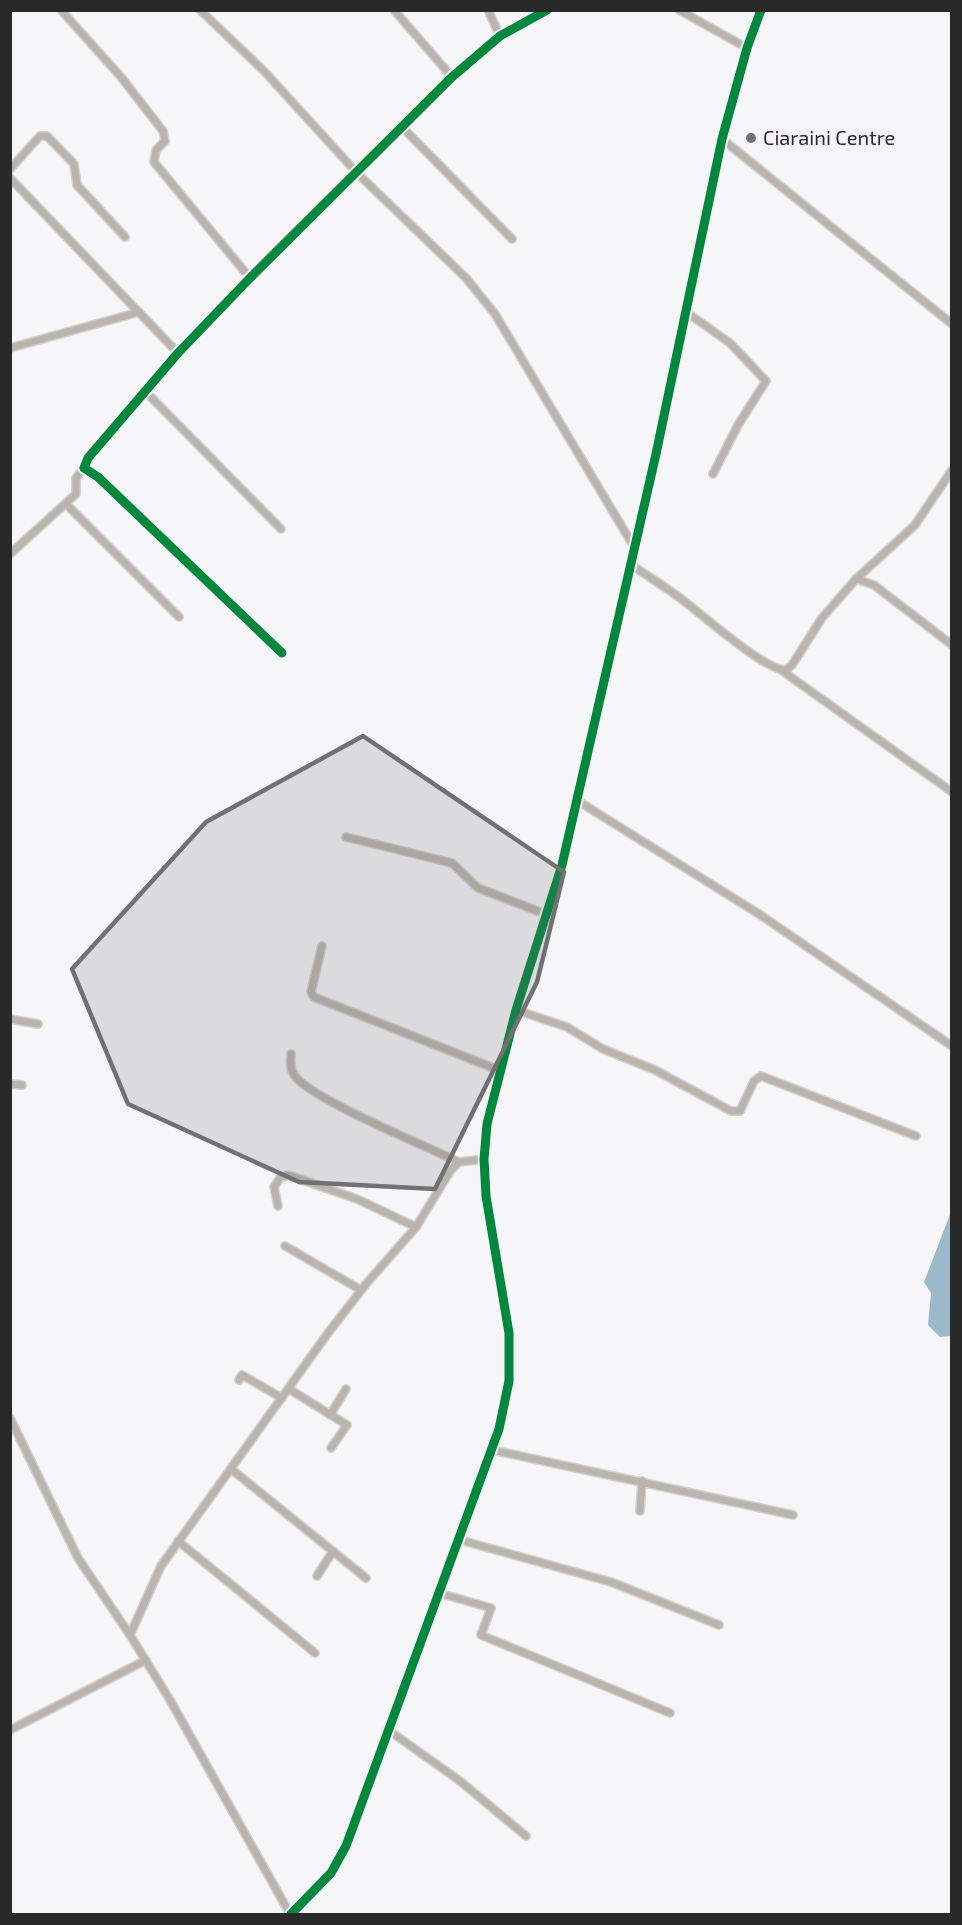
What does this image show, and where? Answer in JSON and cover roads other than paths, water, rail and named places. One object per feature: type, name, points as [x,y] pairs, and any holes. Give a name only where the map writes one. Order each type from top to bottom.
[{"type":"street","points":[[61,10],[121,77],[164,131],[165,141],[156,150],[154,162],[250,278]]},
{"type":"street","points":[[200,10],[264,71],[357,173],[466,278],[495,314],[634,547]]},
{"type":"street","points":[[394,10],[452,77]]},
{"type":"street","points":[[488,10],[500,36]]},
{"type":"street","points":[[10,554],[76,494],[76,478],[88,458],[178,353],[250,278],[452,77],[500,36],[547,10]]},
{"type":"street","points":[[679,10],[747,48]]},
{"type":"street","points":[[11,1419],[78,1558],[146,1660],[290,1914],[331,1873],[346,1846],[387,1729],[460,1540],[492,1449],[503,1410],[510,1361],[509,1333],[486,1196],[484,1159],[487,1124],[516,1010],[548,915],[578,801],[722,139],[747,48],[761,10]]},
{"type":"street","points":[[402,127],[512,239]]},
{"type":"street","points":[[10,169],[40,136],[47,136],[74,164],[77,185],[125,237]]},
{"type":"street","points":[[722,139],[951,324]]},
{"type":"street","points":[[10,178],[178,353]]},
{"type":"street","points":[[10,348],[139,312]]},
{"type":"street","points":[[686,312],[730,343],[766,381],[738,425],[713,474]]},
{"type":"street","points":[[146,391],[281,529]]},
{"type":"street","points":[[84,468],[116,494],[282,653]]},
{"type":"street","points":[[781,670],[792,665],[822,618],[856,579],[915,525],[951,470]]},
{"type":"street","points":[[66,504],[179,617]]},
{"type":"street","points":[[630,564],[680,598],[736,642],[781,670],[951,792]]},
{"type":"street","points":[[856,579],[874,585],[951,645]]},
{"type":"street","points":[[578,801],[759,914],[951,1047]]},
{"type":"street","points":[[346,837],[452,863],[478,888],[548,915]]},
{"type":"street","points":[[322,946],[311,992],[314,997],[501,1071]]},
{"type":"street","points":[[516,1010],[567,1027],[603,1049],[655,1070],[731,1111],[740,1111],[754,1081],[761,1076],[916,1137]]},
{"type":"street","points":[[10,1019],[38,1024]]},
{"type":"street","points":[[291,1054],[290,1064],[293,1075],[315,1094],[459,1162],[484,1159]]},
{"type":"street","points":[[10,1084],[22,1086]]},
{"type":"street","points":[[130,1635],[154,1577],[178,1541],[361,1290],[416,1227],[451,1170],[459,1162]]},
{"type":"street","points":[[278,1206],[274,1187],[280,1178],[288,1175],[357,1199],[416,1227]]},
{"type":"street","points":[[285,1246],[361,1290]]},
{"type":"street","points":[[239,1380],[242,1375],[282,1398]]},
{"type":"street","points":[[289,1389],[347,1425],[331,1448]]},
{"type":"street","points":[[330,1414],[346,1389]]},
{"type":"street","points":[[492,1449],[793,1515]]},
{"type":"street","points":[[231,1469],[366,1578]]},
{"type":"street","points":[[640,1511],[642,1481]]},
{"type":"street","points":[[460,1540],[611,1582],[719,1625]]},
{"type":"street","points":[[178,1541],[315,1653]]},
{"type":"street","points":[[317,1576],[333,1551]]},
{"type":"street","points":[[439,1593],[491,1608],[481,1635],[670,1713]]},
{"type":"street","points":[[10,1730],[146,1660]]},
{"type":"street","points":[[387,1729],[460,1781],[526,1836]]},
{"type":"water","points":[[951,1212],[951,1336],[940,1337],[928,1325],[931,1293],[924,1282]]},
{"type":"place","name":"Ciaraini Centre","points":[[751,138]]}]
